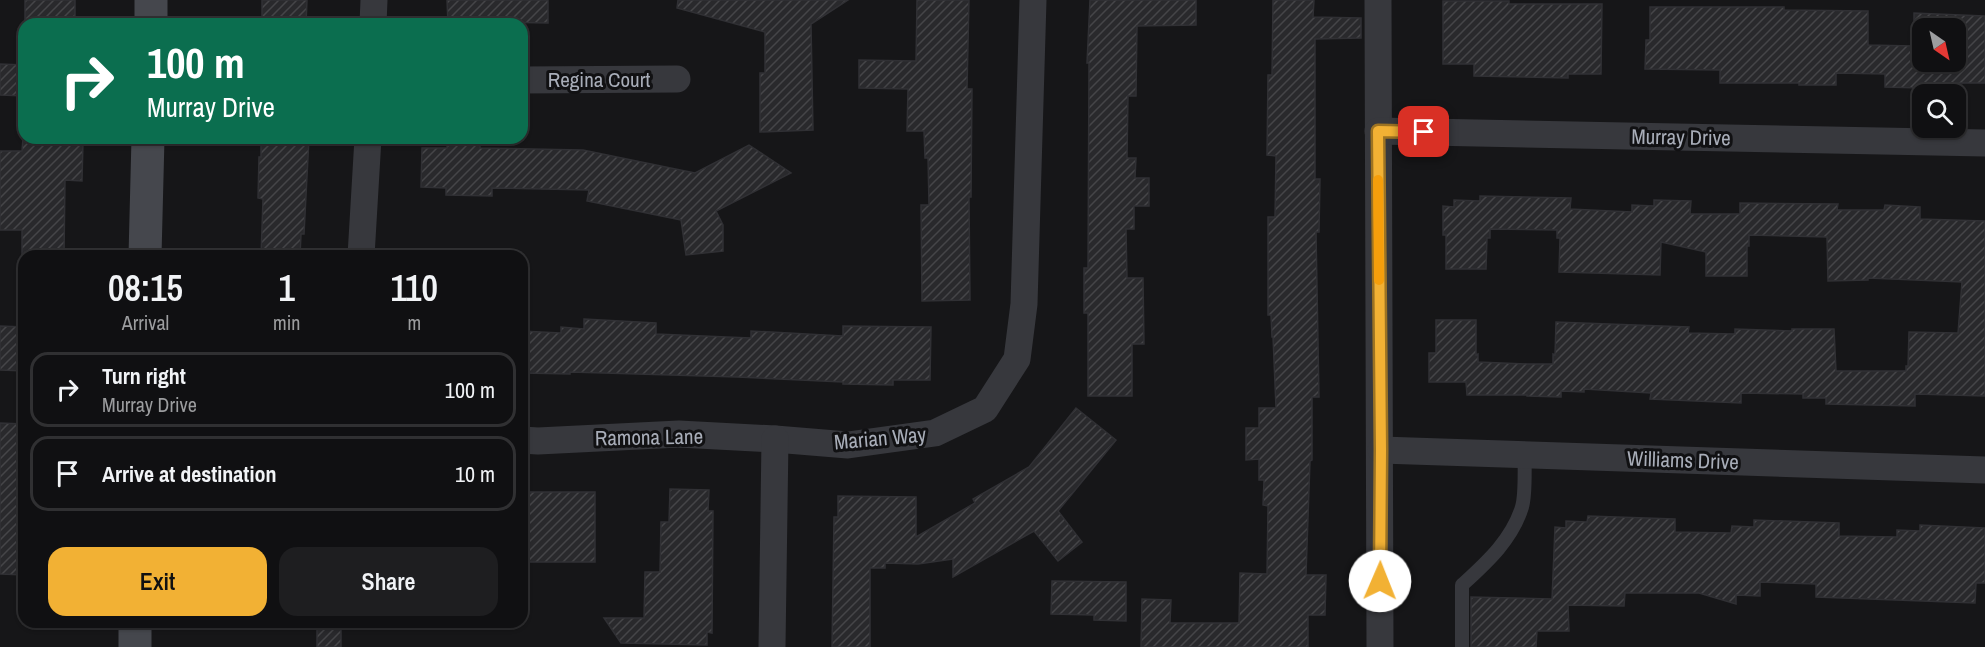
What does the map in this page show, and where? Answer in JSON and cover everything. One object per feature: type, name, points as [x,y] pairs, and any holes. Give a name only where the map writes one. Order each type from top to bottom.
[{"type":"main road","points":[[151,0],[151,18]]},
{"type":"main road","points":[[145,250],[148,144]]},
{"type":"main road","points":[[135,628],[135,647]]},
{"type":"street","points":[[373,18],[374,0]]},
{"type":"street","name":"Marian Way","points":[[775,439],[848,445],[935,433],[985,409],[1017,359],[1024,304],[1033,0]]},
{"type":"street","points":[[1378,0],[1380,647]]},
{"type":"street","name":"Regina Court","points":[[528,80],[677,79]]},
{"type":"street","name":"Murray Drive","points":[[1378,131],[1985,143]]},
{"type":"street","points":[[361,250],[368,144]]},
{"type":"street","name":"Ramona Lane","points":[[528,440],[680,434],[775,439]]},
{"type":"street","points":[[772,647],[775,439]]},
{"type":"street","name":"Williams Drive","points":[[1381,450],[1985,470]]},
{"type":"lane","points":[[1462,647],[1462,585],[1496,554],[1514,523],[1522,506],[1524,454]]},
{"type":"building","points":[[25,0],[75,0],[75,18],[25,18]]},
{"type":"building","points":[[262,0],[307,0],[306,18],[262,18]]},
{"type":"building","points":[[447,0],[548,0],[548,23],[528,23],[528,18],[448,18]]},
{"type":"building","points":[[678,0],[848,0],[811,24],[813,130],[760,132],[760,73],[765,73],[765,32],[677,8]]},
{"type":"building","points":[[917,0],[969,0],[967,89],[972,89],[971,197],[969,197],[970,300],[922,301],[921,205],[929,205],[928,158],[925,158],[924,131],[907,131],[908,89],[859,88],[859,60],[916,61]]},
{"type":"building","points":[[1090,0],[1196,0],[1196,25],[1137,26],[1136,96],[1128,96],[1127,158],[1136,158],[1135,178],[1149,178],[1149,206],[1134,206],[1134,229],[1126,229],[1127,278],[1143,278],[1144,344],[1132,344],[1132,396],[1088,396],[1088,313],[1084,313],[1084,268],[1088,268],[1089,63],[1087,63]]},
{"type":"building","points":[[1273,0],[1314,0],[1313,17],[1361,18],[1361,38],[1315,39],[1315,179],[1320,179],[1319,232],[1316,232],[1319,397],[1312,397],[1312,460],[1310,461],[1306,575],[1326,575],[1325,615],[1308,615],[1308,647],[1141,647],[1142,599],[1171,600],[1170,623],[1239,623],[1240,573],[1267,574],[1268,506],[1263,505],[1264,480],[1259,480],[1259,459],[1246,460],[1246,428],[1259,428],[1259,408],[1276,408],[1273,337],[1271,315],[1268,315],[1268,217],[1275,217],[1276,156],[1267,155],[1268,75],[1272,75]]},
{"type":"building","points":[[1443,1],[1602,4],[1601,74],[1568,74],[1568,78],[1474,76],[1474,64],[1443,64]]},
{"type":"building","points":[[1650,7],[1784,7],[1784,10],[1868,11],[1868,45],[1912,46],[1912,72],[1966,72],[1966,18],[1914,18],[1914,13],[1985,16],[1985,83],[1921,83],[1912,84],[1912,88],[1885,87],[1885,74],[1836,73],[1836,85],[1720,83],[1720,70],[1645,69],[1646,40],[1650,40]]},
{"type":"building","points":[[0,64],[18,65],[18,96],[0,95]]},
{"type":"building","points":[[23,144],[83,144],[82,181],[65,180],[64,250],[22,250],[22,230],[0,230],[0,151],[22,151]]},
{"type":"building","points":[[261,144],[309,144],[304,234],[301,234],[300,250],[261,250],[263,199],[258,198],[259,157],[261,157]]},
{"type":"building","points":[[447,144],[480,144],[480,148],[583,150],[695,173],[749,145],[791,173],[716,211],[723,225],[723,251],[686,255],[681,220],[587,201],[589,190],[492,188],[492,196],[446,195],[446,188],[421,187],[422,148],[447,148]]},
{"type":"building","points":[[1480,196],[1571,198],[1570,209],[1632,212],[1632,205],[1654,206],[1654,200],[1691,201],[1690,214],[1740,214],[1740,203],[1838,204],[1837,210],[1884,210],[1885,205],[1920,207],[1920,219],[1985,221],[1985,396],[1915,394],[1915,406],[1826,404],[1826,398],[1803,398],[1803,394],[1741,393],[1741,403],[1650,399],[1651,393],[1584,389],[1584,392],[1561,391],[1561,397],[1467,395],[1466,382],[1429,382],[1429,353],[1436,353],[1436,320],[1476,320],[1478,362],[1528,364],[1553,364],[1556,322],[1689,327],[1688,333],[1735,334],[1735,329],[1792,331],[1792,329],[1834,329],[1836,371],[1906,371],[1909,332],[1958,333],[1962,282],[1868,278],[1868,280],[1828,281],[1827,237],[1749,235],[1747,276],[1706,276],[1706,252],[1661,242],[1660,275],[1559,272],[1560,238],[1557,238],[1557,230],[1490,229],[1490,238],[1487,238],[1486,269],[1446,269],[1443,206],[1454,207],[1454,200],[1480,201]]},
{"type":"building","points":[[584,319],[656,323],[656,334],[751,338],[751,331],[843,336],[843,326],[931,327],[930,380],[893,380],[893,385],[737,377],[570,372],[570,374],[528,373],[528,331],[561,333],[561,327],[584,329]]},
{"type":"building","points":[[0,326],[18,327],[18,371],[0,370]]},
{"type":"building","points":[[1076,408],[1116,440],[1058,511],[1082,542],[1058,561],[1034,531],[953,577],[953,559],[918,564],[885,563],[885,568],[870,568],[870,647],[832,647],[834,517],[838,517],[838,496],[916,497],[916,537],[975,503],[973,499],[1029,467]]},
{"type":"building","points":[[0,423],[18,424],[18,575],[0,574]]},
{"type":"building","points":[[670,489],[709,490],[708,511],[713,511],[712,633],[707,632],[707,645],[621,643],[604,618],[644,618],[645,572],[660,572],[661,522],[669,522]]},
{"type":"building","points":[[528,492],[595,492],[595,562],[528,562]]},
{"type":"building","points":[[1588,516],[1675,519],[1675,532],[1731,533],[1732,526],[1754,527],[1754,520],[1839,523],[1839,536],[1897,537],[1897,530],[1920,531],[1920,525],[1985,528],[1985,583],[1976,583],[1975,603],[1816,597],[1816,584],[1760,582],[1760,596],[1736,595],[1736,604],[1699,593],[1625,593],[1624,606],[1568,605],[1569,631],[1537,631],[1536,647],[1471,647],[1471,597],[1552,599],[1555,527],[1566,528],[1566,521],[1587,522]]},
{"type":"building","points":[[1052,581],[1126,582],[1126,621],[1094,620],[1094,615],[1051,614]]},
{"type":"building","points":[[317,628],[341,628],[341,647],[317,647]]},
{"type":"slow traffic","points":[[1378,180],[1379,280]]},
{"type":"route","points":[[1380,581],[1378,131],[1424,132]]}]
